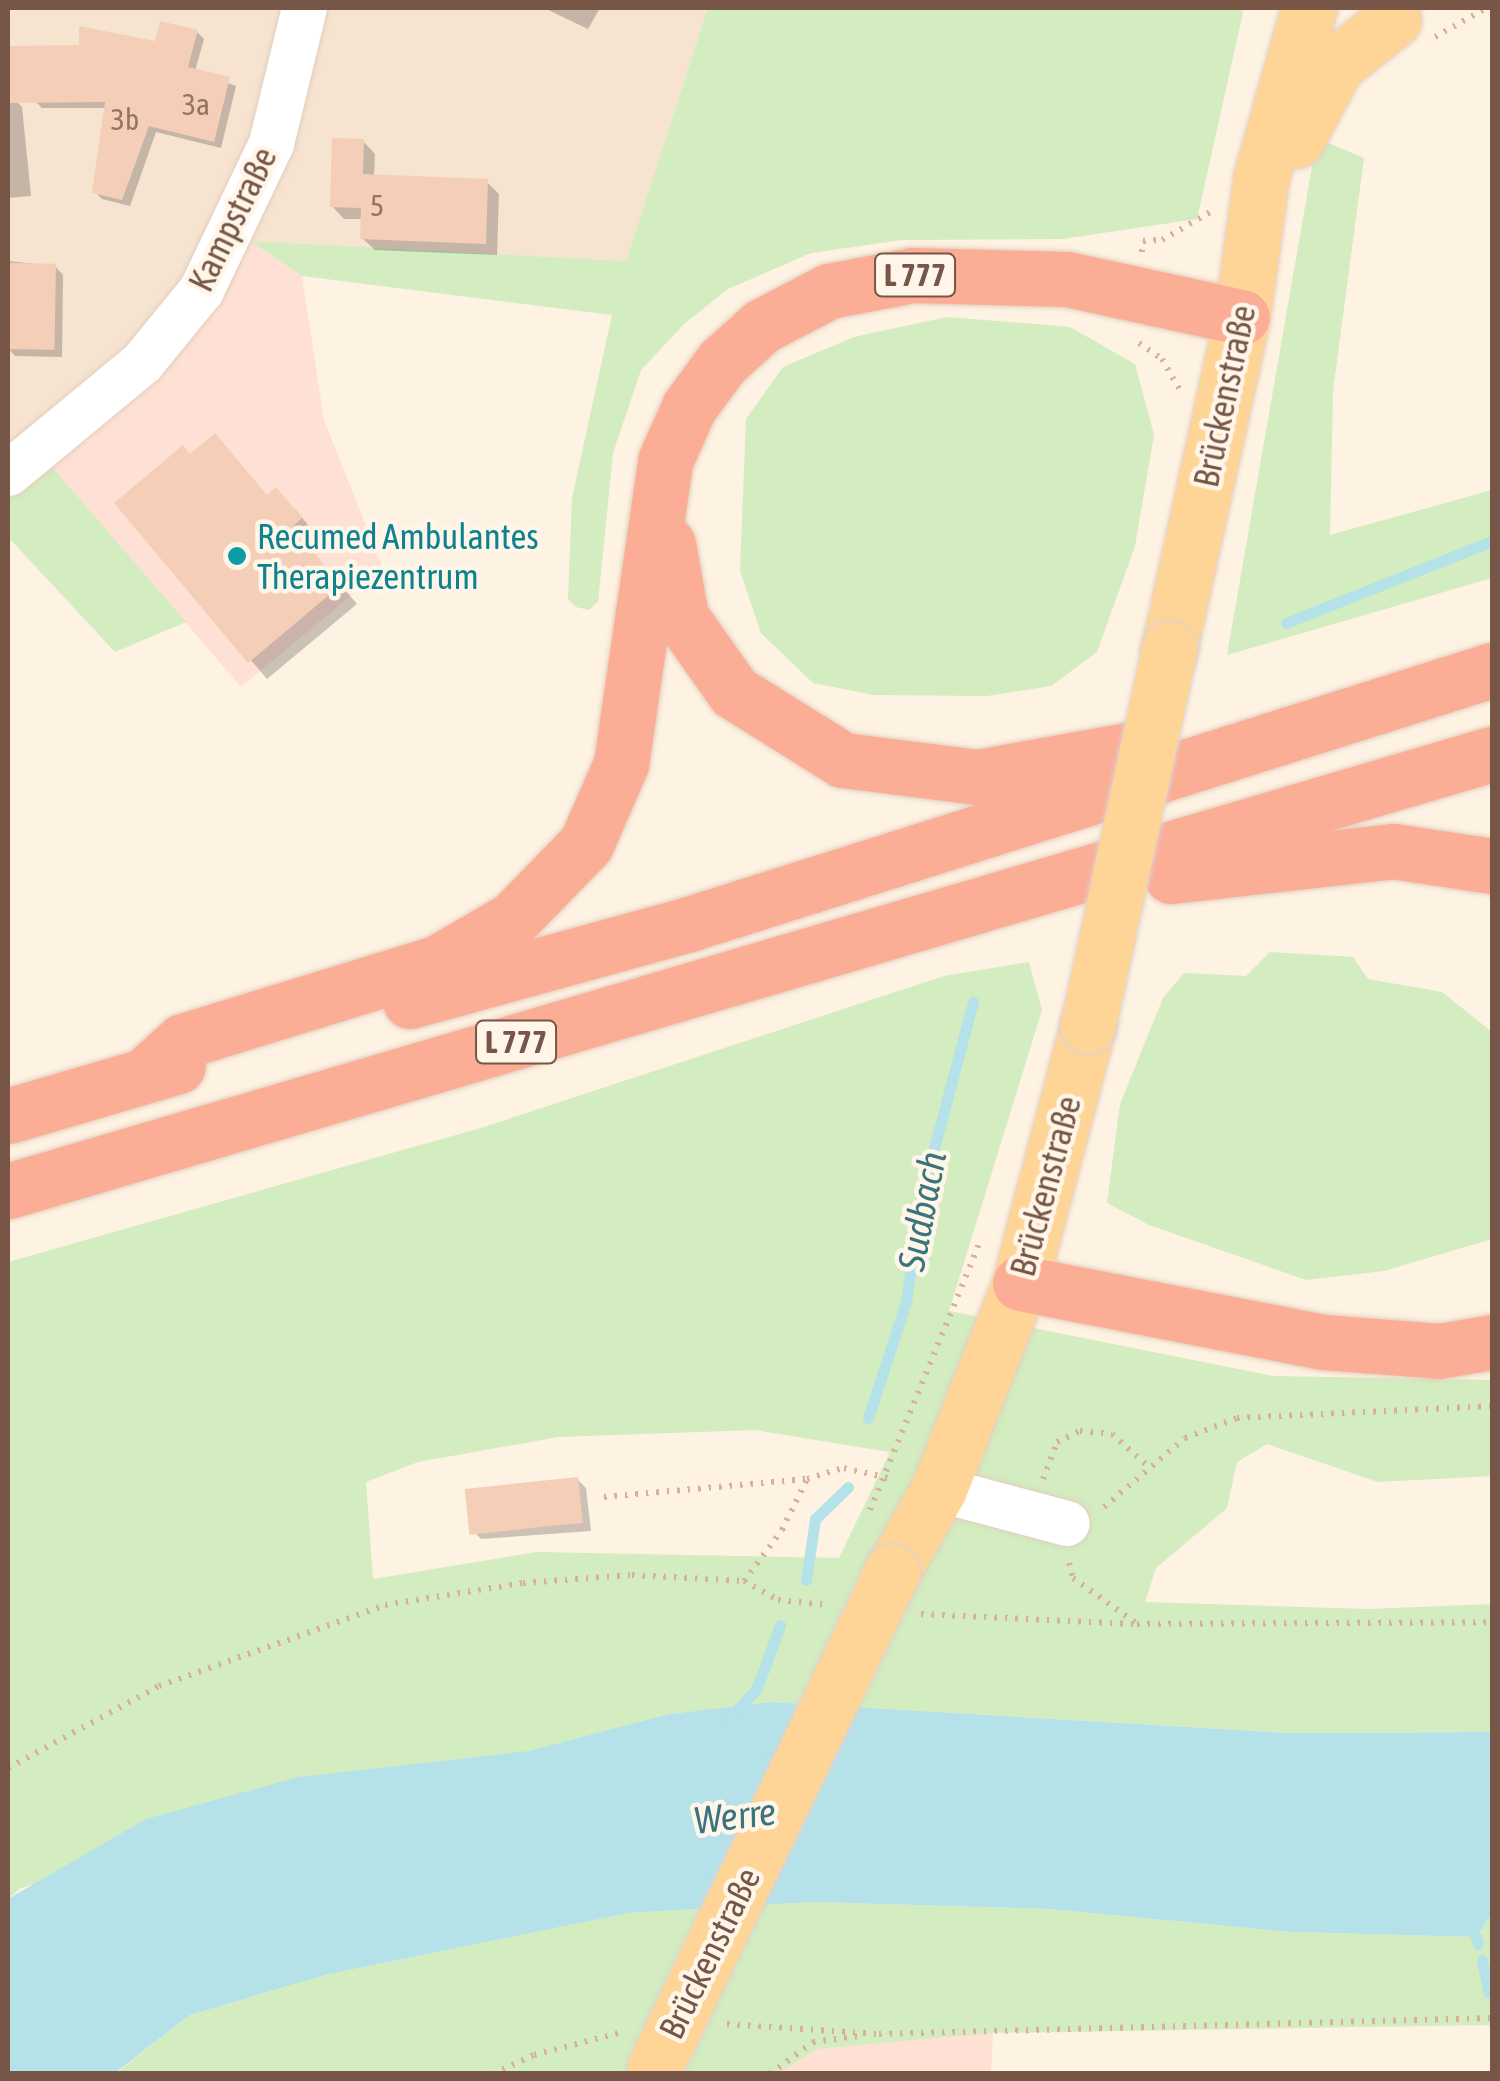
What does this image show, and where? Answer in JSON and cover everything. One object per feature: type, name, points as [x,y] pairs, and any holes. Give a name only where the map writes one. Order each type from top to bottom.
[{"type":"highway","name":"L 777","points":[[144,1075],[183,1041],[437,963],[513,919],[586,844],[621,764],[664,461],[689,407],[722,362],[762,326],[829,291],[912,275],[1067,279],[1242,318]]},
{"type":"highway","points":[[664,461],[669,560],[682,617],[734,692],[843,760],[977,777],[1103,758],[1369,680],[1472,676]]},
{"type":"highway","name":"L 777","points":[[8,1116],[688,924],[1472,676]]},
{"type":"highway","name":"L 777","points":[[8,1191],[1492,754]]},
{"type":"highway","points":[[1024,893],[1393,851],[1492,866]]},
{"type":"highway","points":[[1020,1282],[1323,1342],[1438,1351],[1492,1342]]},
{"type":"main road","name":"Brückenstraße","points":[[629,2072],[901,1593],[1020,1282],[1088,1025],[1242,318],[1280,97],[1308,8]]},
{"type":"main road","points":[[1338,8],[1372,20],[1407,14]]},
{"type":"main road","name":"Brückenstraße","points":[[1257,236],[1308,109],[1336,64],[1407,14]]},
{"type":"street","name":"Kampstraße","points":[[8,473],[142,362],[201,290],[272,143],[304,8]]},
{"type":"street","points":[[939,1490],[1052,1521]]},
{"type":"path","points":[[604,1497],[806,1479],[844,1468],[886,1477],[981,1239]]},
{"type":"path","points":[[1052,1521],[1092,1519],[1147,1465],[1184,1438],[1237,1418],[1492,1406]]},
{"type":"path","points":[[1136,1624],[1073,1578],[1052,1521],[1057,1442],[1080,1432],[1112,1434],[1147,1465]]},
{"type":"path","points":[[744,1581],[782,1530],[806,1479]]},
{"type":"path","points":[[8,1768],[158,1686],[385,1605],[523,1583],[632,1575],[744,1581],[778,1600],[834,1606]]},
{"type":"path","points":[[901,1593],[1136,1624],[1492,1622]]},
{"type":"path","points":[[770,2074],[812,2042],[866,2034],[1492,2018]]},
{"type":"shaded area","points":[[8,8],[708,8],[626,261],[250,241],[154,379],[8,498]]},
{"type":"shaded area","points":[[250,241],[302,276],[324,420],[383,569],[241,687],[52,467],[154,379],[219,295]]},
{"type":"shaded area","points":[[993,2033],[991,2073],[777,2074],[818,2049]]},
{"type":"green space","points":[[708,8],[1244,8],[1197,219],[1062,239],[902,240],[811,253],[728,289],[684,324],[641,370],[613,453],[598,602],[589,610],[576,607],[568,599],[572,498],[612,315],[302,276],[250,241],[626,261]]},
{"type":"green space","points":[[1317,138],[1364,158],[1333,391],[1330,535],[1492,490],[1492,578],[1227,655]]},
{"type":"green space","points":[[947,317],[1070,327],[1135,364],[1154,435],[1135,546],[1097,652],[1051,686],[987,696],[874,695],[813,683],[761,633],[740,571],[746,419],[783,367],[854,337]]},
{"type":"green space","points":[[52,467],[186,622],[115,652],[8,537],[8,498]]},
{"type":"green space","points":[[1270,952],[1353,957],[1368,979],[1442,992],[1492,1032],[1492,1239],[1384,1271],[1306,1280],[1149,1225],[1107,1203],[1120,1104],[1163,998],[1184,973],[1246,976]]},
{"type":"green space","points":[[1029,962],[1042,1010],[949,1311],[1273,1376],[1492,1380],[1492,1476],[1378,1482],[1267,1444],[1237,1462],[1227,1508],[1156,1568],[1145,1602],[1368,1609],[1492,1604],[1492,1732],[1288,1733],[770,1702],[669,1714],[21,1888],[8,1899],[8,1262],[484,1127],[944,976]],"holes":[[[755,1430],[890,1452],[839,1558],[537,1552],[373,1579],[366,1482],[418,1462],[558,1437]]]},
{"type":"green space","points":[[813,1902],[1049,1909],[1291,1932],[1476,1937],[1492,1914],[1492,2025],[993,2033],[818,2049],[777,2074],[115,2074],[190,2015],[325,1975],[629,1913]]},
{"type":"water","name":"Werre","points":[[770,1702],[1288,1733],[1492,1732],[1492,1914],[1476,1937],[1291,1932],[1049,1909],[813,1902],[629,1913],[325,1975],[190,2015],[115,2073],[8,2074],[8,1899],[146,1819],[299,1777],[529,1751],[669,1714]]},
{"type":"building","points":[[160,21],[198,30],[188,67],[230,77],[214,142],[149,126],[122,200],[92,193],[105,102],[8,103],[8,46],[79,45],[79,26],[155,41]]},
{"type":"building","points":[[332,138],[364,139],[363,174],[488,179],[486,244],[360,239],[361,208],[330,207]]},
{"type":"building","points":[[8,263],[56,264],[54,350],[8,349]]},
{"type":"building","name":"Recumed Ambulantes Therapiezentrum","points":[[215,433],[267,495],[276,487],[302,518],[292,527],[341,585],[248,663],[114,503],[183,445],[190,454]]},
{"type":"building","points":[[578,1477],[583,1523],[469,1535],[465,1489]]},
{"type":"waterway","name":"Sudbach","points":[[1286,623],[1492,541]]},
{"type":"waterway","name":"Sudbach","points":[[868,1418],[906,1302],[920,1201],[973,1002]]},
{"type":"waterway","name":"Sudbach","points":[[806,1580],[815,1519],[848,1487]]},
{"type":"waterway","name":"Sudbach","points":[[731,1717],[757,1688],[780,1625]]},
{"type":"waterway","points":[[1476,1937],[1478,1944]]},
{"type":"waterway","points":[[1482,1960],[1489,1992]]},
{"type":"place","name":"Recumed Ambulantes Therapiezentrum","points":[[237,556]]}]
